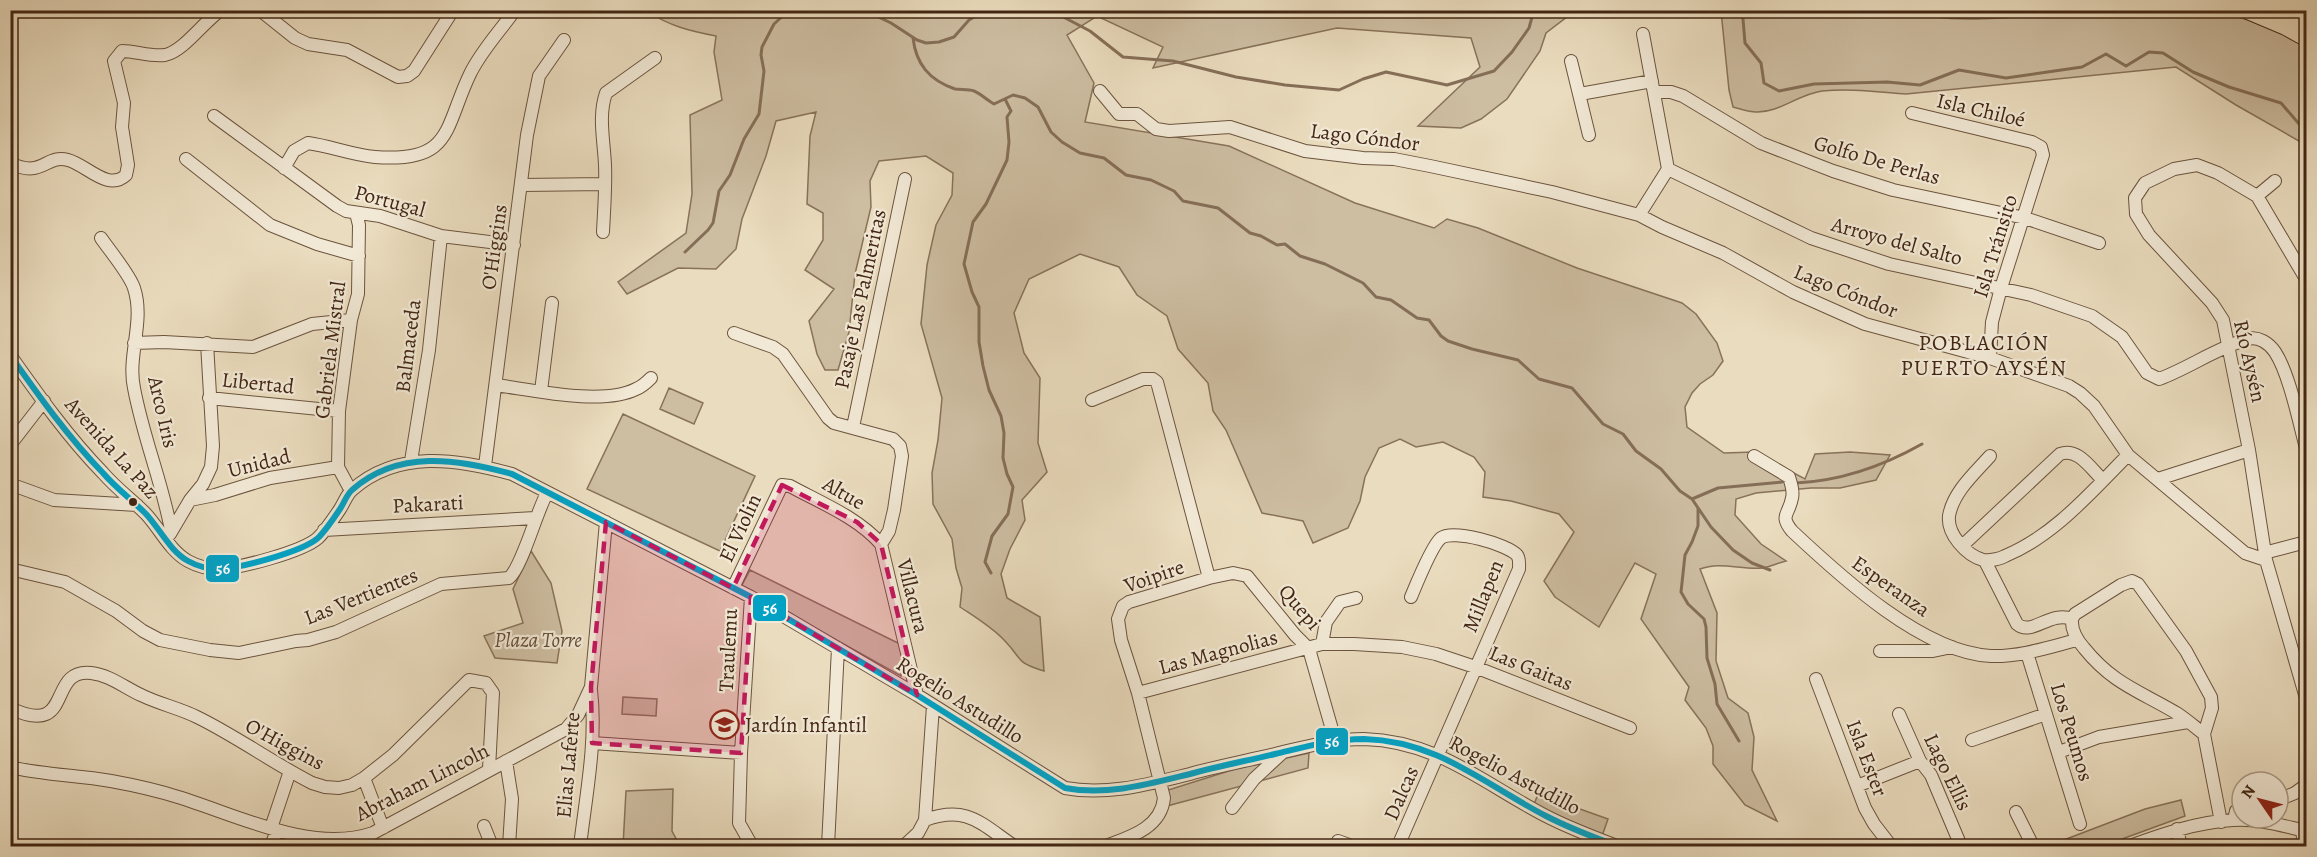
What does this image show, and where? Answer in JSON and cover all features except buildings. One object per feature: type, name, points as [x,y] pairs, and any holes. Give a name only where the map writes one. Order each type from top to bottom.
[{"type":"highway","points":[[2248,10],[2307,37]]},
{"type":"highway","points":[[2284,10],[2307,22]]},
{"type":"street","points":[[10,163],[22,168],[34,169],[53,160],[63,159],[110,182],[121,180],[126,175],[128,165],[122,128],[124,103],[114,61],[117,55],[122,51],[144,55],[167,54],[184,43],[221,10]]},
{"type":"street","points":[[260,10],[295,38],[308,44],[347,50],[398,77],[407,76],[414,71],[453,10]]},
{"type":"street","points":[[284,168],[294,151],[308,143],[373,157],[400,157],[430,150],[447,133],[471,72],[515,10]]},
{"type":"street","points":[[1639,215],[1668,169],[1643,34]]},
{"type":"street","name":"O'Higgins","points":[[485,466],[527,135],[539,76],[564,40]]},
{"type":"street","points":[[603,232],[605,184],[602,124],[606,93],[655,58]]},
{"type":"street","points":[[1571,61],[1589,135]]},
{"type":"street","name":"Golfo De Perlas","points":[[1580,94],[1653,86],[1683,96],[1761,143],[1833,171],[1893,190],[2025,218],[2099,243]]},
{"type":"street","name":"Lago Cóndor","points":[[1100,91],[1119,114],[1137,114],[1156,129],[1169,131],[1230,127],[1305,151],[1394,159],[1421,164],[1552,192],[1639,215],[1723,253],[1792,292],[1865,324],[1990,358],[2069,386],[2094,406],[2128,455],[2245,553],[2265,557]]},
{"type":"street","name":"Isla Chiloé","points":[[1912,113],[2032,142],[2041,147]]},
{"type":"street","name":"Portugal","points":[[214,116],[337,206],[356,213],[380,216],[441,236],[514,245]]},
{"type":"street","name":"Isla Tránsito","points":[[1990,358],[1992,322],[2043,155],[2041,147]]},
{"type":"street","points":[[186,159],[270,225],[317,244],[359,256]]},
{"type":"street","name":"Río Aysén","points":[[2307,279],[2258,196],[2218,173],[2197,165],[2174,169],[2145,183],[2135,198],[2136,214],[2144,228],[2212,303],[2223,320],[2249,450],[2265,557],[2307,698]]},
{"type":"street","name":"Arroyo del Salto","points":[[1668,169],[1811,238],[1888,264],[2031,295],[2092,316],[2122,337],[2147,373],[2159,379],[2230,346]]},
{"type":"street","name":"Pasaje Las Palmeritas","points":[[853,428],[905,179]]},
{"type":"street","points":[[2258,196],[2275,181]]},
{"type":"street","points":[[522,184],[605,184]]},
{"type":"street","name":"Gabriela Mistral","points":[[338,467],[339,411],[351,320],[358,294],[359,225],[356,213]]},
{"type":"street","name":"Balmaceda","points":[[411,461],[429,350],[441,236]]},
{"type":"street","name":"Arco Iris","points":[[101,238],[134,287],[138,317],[133,386],[164,495],[169,535]]},
{"type":"street","points":[[541,392],[552,303]]},
{"type":"street","points":[[135,343],[207,343],[253,346],[270,342],[312,324],[351,320]]},
{"type":"street","points":[[734,333],[774,347],[783,354],[828,418],[834,423],[853,428]]},
{"type":"street","points":[[2230,346],[2250,338],[2259,339],[2274,350],[2281,365],[2307,448]]},
{"type":"street","points":[[169,535],[190,500],[203,484],[211,467],[213,446],[207,343]]},
{"type":"street","name":"Avenida La Paz","points":[[10,355],[91,460],[169,535],[175,551],[188,561],[203,567],[219,569],[288,553],[307,545],[324,530]]},
{"type":"street","points":[[496,385],[596,397],[624,394],[638,389],[651,378]]},
{"type":"street","name":"Voipire","points":[[1092,399],[1143,379],[1153,379],[1159,385],[1209,578],[1130,602],[1123,606],[1118,619],[1121,640],[1138,693],[1160,782]]},
{"type":"street","name":"Libertad","points":[[209,398],[339,411]]},
{"type":"street","points":[[10,445],[44,401]]},
{"type":"street","name":"Villacura","points":[[853,428],[893,439],[900,446],[902,456],[894,510],[889,531],[881,544],[917,695]]},
{"type":"street","points":[[2158,479],[2249,450]]},
{"type":"street","points":[[1962,546],[2060,454],[2067,452],[2076,454],[2103,480]]},
{"type":"street","points":[[1985,561],[2004,557],[2059,523],[2128,455]]},
{"type":"street","name":"Esperanza","points":[[1754,456],[1789,477],[1792,498],[1785,523],[1855,587],[1893,616],[1952,647],[1991,656],[2027,653],[2077,640]]},
{"type":"street","points":[[1990,456],[1971,476],[1955,499],[1949,517],[1951,532],[1971,554],[1985,561],[2021,628],[2029,628],[2057,616],[2072,619]]},
{"type":"street","name":"Rogelio Astudillo","points":[[324,530],[351,490],[387,468],[411,461],[485,466],[512,474],[751,597],[917,695],[1065,788],[1081,791],[1106,791],[1160,782],[1335,740],[1381,740],[1439,755],[1473,772],[1545,816],[1617,846]]},
{"type":"street","points":[[338,467],[351,490]]},
{"type":"street","name":"Unidad","points":[[190,500],[215,495],[270,478],[338,467]]},
{"type":"street","points":[[10,484],[54,500],[137,505]]},
{"type":"street","name":"Altue","points":[[782,485],[790,486],[856,522],[881,544]]},
{"type":"street","name":"El Violin","points":[[734,588],[782,485]]},
{"type":"street","name":"Las Vertientes","points":[[10,569],[65,582],[116,611],[143,631],[160,640],[239,653],[308,640],[336,632],[441,584],[509,578],[514,574],[520,561],[535,518],[547,493]]},
{"type":"street","name":"Pakarati","points":[[324,530],[535,518]]},
{"type":"street","name":"Abraham Lincoln","points":[[10,767],[110,781],[164,793],[274,829],[321,839],[339,840],[362,837],[383,828],[566,729],[578,716],[591,687],[606,522]]},
{"type":"street","name":"Millapen","points":[[1410,597],[1436,545],[1443,536],[1451,534],[1482,539],[1516,555],[1520,560],[1519,569],[1439,755]]},
{"type":"street","points":[[2265,557],[2307,542]]},
{"type":"street","name":"Quepi","points":[[1209,578],[1233,573],[1247,576],[1294,635],[1309,649],[1335,740]]},
{"type":"street","points":[[2059,752],[2099,737],[2196,728],[2212,708],[2211,697],[2186,651],[2138,584],[2132,581],[2121,585],[2075,614],[2071,624],[2077,640],[2113,678],[2196,728],[2227,821]]},
{"type":"street","name":"Traulemu","points":[[751,597],[739,823],[752,846]]},
{"type":"street","points":[[1322,644],[1326,622],[1340,602],[1356,598]]},
{"type":"street","name":"Las Gaitas","points":[[1309,649],[1322,644],[1402,647],[1436,654],[1630,728]]},
{"type":"street","points":[[1880,651],[1933,651],[1952,647]]},
{"type":"street","points":[[828,846],[838,648]]},
{"type":"street","name":"Las Magnolias","points":[[1138,693],[1309,649]]},
{"type":"street","name":"Los Peumos","points":[[2027,653],[2080,824]]},
{"type":"street","name":"O'Higgins","points":[[10,708],[29,717],[45,716],[54,708],[66,683],[73,676],[81,673],[106,676],[154,702],[197,717],[290,771],[318,785],[332,788],[352,785],[364,778],[393,755],[469,680],[486,683],[493,693],[489,769]]},
{"type":"street","name":"Isla Ester","points":[[1816,678],[1864,808],[1891,846]]},
{"type":"street","name":"Elias Laferte","points":[[580,846],[592,743],[594,712],[591,687]]},
{"type":"street","points":[[904,846],[918,833],[925,820],[933,706]]},
{"type":"street","name":"Lago Ellis","points":[[1899,714],[1920,761],[1931,775],[1961,846]]},
{"type":"street","points":[[1972,740],[2046,714]]},
{"type":"street","points":[[592,743],[741,753]]},
{"type":"street","points":[[1232,808],[1254,778],[1283,752]]},
{"type":"street","name":"Dalcas","points":[[1398,846],[1439,755]]},
{"type":"street","points":[[506,761],[512,799],[509,846]]},
{"type":"street","points":[[1857,786],[1920,761]]},
{"type":"street","points":[[271,846],[290,771]]},
{"type":"street","points":[[364,778],[383,828]]},
{"type":"street","points":[[1106,846],[1138,833],[1156,820],[1162,809],[1164,798],[1160,782]]},
{"type":"street","points":[[2290,795],[2307,785]]},
{"type":"street","points":[[2016,812],[2034,846]]},
{"type":"street","points":[[925,820],[943,814],[956,813],[967,816],[1014,846]]},
{"type":"street","points":[[2227,821],[2230,818]]},
{"type":"street","points":[[2130,846],[2177,829],[2230,821]]},
{"type":"street","points":[[484,826],[492,846]]},
{"type":"street","points":[[2177,829],[2181,846]]},
{"type":"street","points":[[2304,831],[2304,846]]},
{"type":"street","points":[[1338,841],[1352,846]]},
{"type":"highlighted area","points":[[782,485],[857,522],[881,544],[917,695],[751,597],[741,753],[592,743],[591,687],[606,522],[733,588]]},
{"type":"green space","points":[[1897,10],[1947,18],[1971,19],[2100,11],[2191,11],[2230,16],[2268,26],[2306,46],[2306,156],[2299,141],[2176,67],[1906,94],[1832,90],[1814,93],[1764,112],[1751,112],[1733,107],[1729,90],[1721,11],[1719,11]]},
{"type":"green space","points":[[647,11],[1583,11],[1567,17],[1546,33],[1540,51],[1507,99],[1481,119],[1461,128],[1418,126],[1480,67],[1471,38],[1337,28],[1153,68],[1163,47],[1097,16],[1067,35],[1094,83],[1085,122],[1229,146],[1355,203],[1434,228],[1447,219],[1478,228],[1577,268],[1682,303],[1696,314],[1717,343],[1723,361],[1713,375],[1692,393],[1685,407],[1687,427],[1724,453],[1754,452],[1805,479],[1815,454],[1850,452],[1890,455],[1876,480],[1840,488],[1756,493],[1736,499],[1735,515],[1761,544],[1786,561],[1762,568],[1715,566],[1700,569],[1717,613],[1716,661],[1728,698],[1748,713],[1754,737],[1752,770],[1777,821],[1745,805],[1713,764],[1713,746],[1706,728],[1685,700],[1689,687],[1641,619],[1656,574],[1635,563],[1599,627],[1555,597],[1544,581],[1574,532],[1559,514],[1511,501],[1483,497],[1485,472],[1474,457],[1443,442],[1416,447],[1400,439],[1379,448],[1365,477],[1360,501],[1348,528],[1313,543],[1303,521],[1262,513],[1226,430],[1213,411],[1208,383],[1178,349],[1167,316],[1137,295],[1119,267],[1080,254],[1029,279],[1014,313],[1024,353],[1040,378],[1038,443],[1047,472],[1022,500],[1025,520],[1010,549],[1001,574],[1007,598],[1040,617],[1044,671],[1024,663],[995,631],[960,607],[962,588],[956,568],[952,539],[933,504],[932,473],[942,398],[921,324],[927,265],[936,225],[952,195],[953,173],[926,156],[879,161],[870,181],[871,207],[855,274],[849,332],[838,370],[825,370],[817,354],[809,321],[834,289],[805,270],[823,240],[823,213],[807,204],[810,136],[816,112],[776,121],[766,156],[742,219],[736,249],[716,269],[678,268],[627,294],[618,282],[686,233],[692,194],[690,115],[722,100],[714,52],[716,36],[663,21]]},
{"type":"green space","points":[[669,388],[703,403],[694,424],[660,409]]},
{"type":"green space","points":[[623,414],[755,476],[720,551],[587,489]]},
{"type":"green space","name":"Plaza Torre","points":[[531,551],[551,583],[562,631],[557,663],[495,658],[484,636],[523,623],[513,589]]},
{"type":"green space","points":[[750,570],[902,645],[901,676],[741,587]]},
{"type":"green space","points":[[623,697],[657,699],[656,716],[622,714]]},
{"type":"green space","points":[[1309,753],[1308,768],[1167,806],[1165,791],[1235,769]]},
{"type":"green space","points":[[673,789],[672,831],[680,846],[623,846],[626,791]]},
{"type":"green space","points":[[1538,794],[1608,819],[1602,836],[1533,807]]},
{"type":"green space","points":[[2181,800],[2185,816],[2103,846],[2048,846],[2145,809]]},
{"type":"waterway","points":[[685,252],[713,223],[719,191],[730,175],[744,139],[759,114],[764,71],[762,47],[774,24],[789,10]]},
{"type":"waterway","points":[[864,10],[926,43],[954,37],[969,20],[986,10]]},
{"type":"waterway","points":[[1050,10],[1090,31],[1123,57],[1173,61],[1236,77],[1285,85],[1339,90],[1386,72],[1447,85],[1494,71],[1512,52],[1529,28],[1534,10]]},
{"type":"waterway","points":[[1739,10],[1743,19],[1745,43],[1761,63],[1764,83],[1779,91],[1814,84],[1887,82],[1920,85],[1959,70],[2006,78],[2082,67],[2106,54],[2126,66],[2149,52],[2163,53],[2193,72],[2229,87],[2281,103],[2306,132]]},
{"type":"waterway","points":[[913,38],[917,56],[925,70],[938,81],[955,89],[974,91],[994,104],[1013,95],[1025,98],[1038,107],[1051,132],[1080,153],[1104,158],[1126,175],[1151,180],[1174,191],[1183,201],[1218,208],[1250,233],[1277,245],[1285,244],[1300,256],[1325,264],[1363,283],[1376,297],[1391,300],[1417,318],[1429,320],[1441,336],[1448,341],[1518,360],[1539,379],[1572,388],[1603,424],[1623,434],[1636,451],[1661,469],[1680,491],[1692,499],[1711,527],[1733,550],[1752,563],[1770,570]]},
{"type":"waterway","points":[[991,573],[985,562],[992,536],[1008,514],[1013,487],[1003,458],[1004,433],[1001,416],[989,390],[983,366],[979,342],[979,307],[964,264],[973,222],[986,204],[1007,160],[1009,142],[1007,117],[1011,111],[1005,99]]},
{"type":"waterway","points":[[1796,483],[1845,476],[1892,459],[1922,444]]},
{"type":"waterway","points":[[1692,499],[1718,488],[1782,482]]},
{"type":"waterway","points":[[1698,508],[1698,526],[1685,555],[1681,592],[1688,604],[1704,619],[1707,658],[1715,684],[1717,704],[1739,741]]},
{"type":"transit line","name":"56","points":[[10,355],[54,416],[90,459],[146,514],[176,552],[199,566],[219,569],[241,566],[299,549],[318,538],[327,528],[352,490],[370,477],[389,468],[429,461],[471,464],[512,474],[751,597],[917,695],[1065,788],[1096,791],[1128,788],[1308,746],[1364,739],[1415,747],[1438,756],[1460,766],[1523,804],[1581,832],[1617,846]]},
{"type":"place","name":"Jardín Infantil","points":[[724,725]]},
{"type":"district","name":"POBLACIÓN PUERTO AYSÉN","points":[[1984,354]]}]
